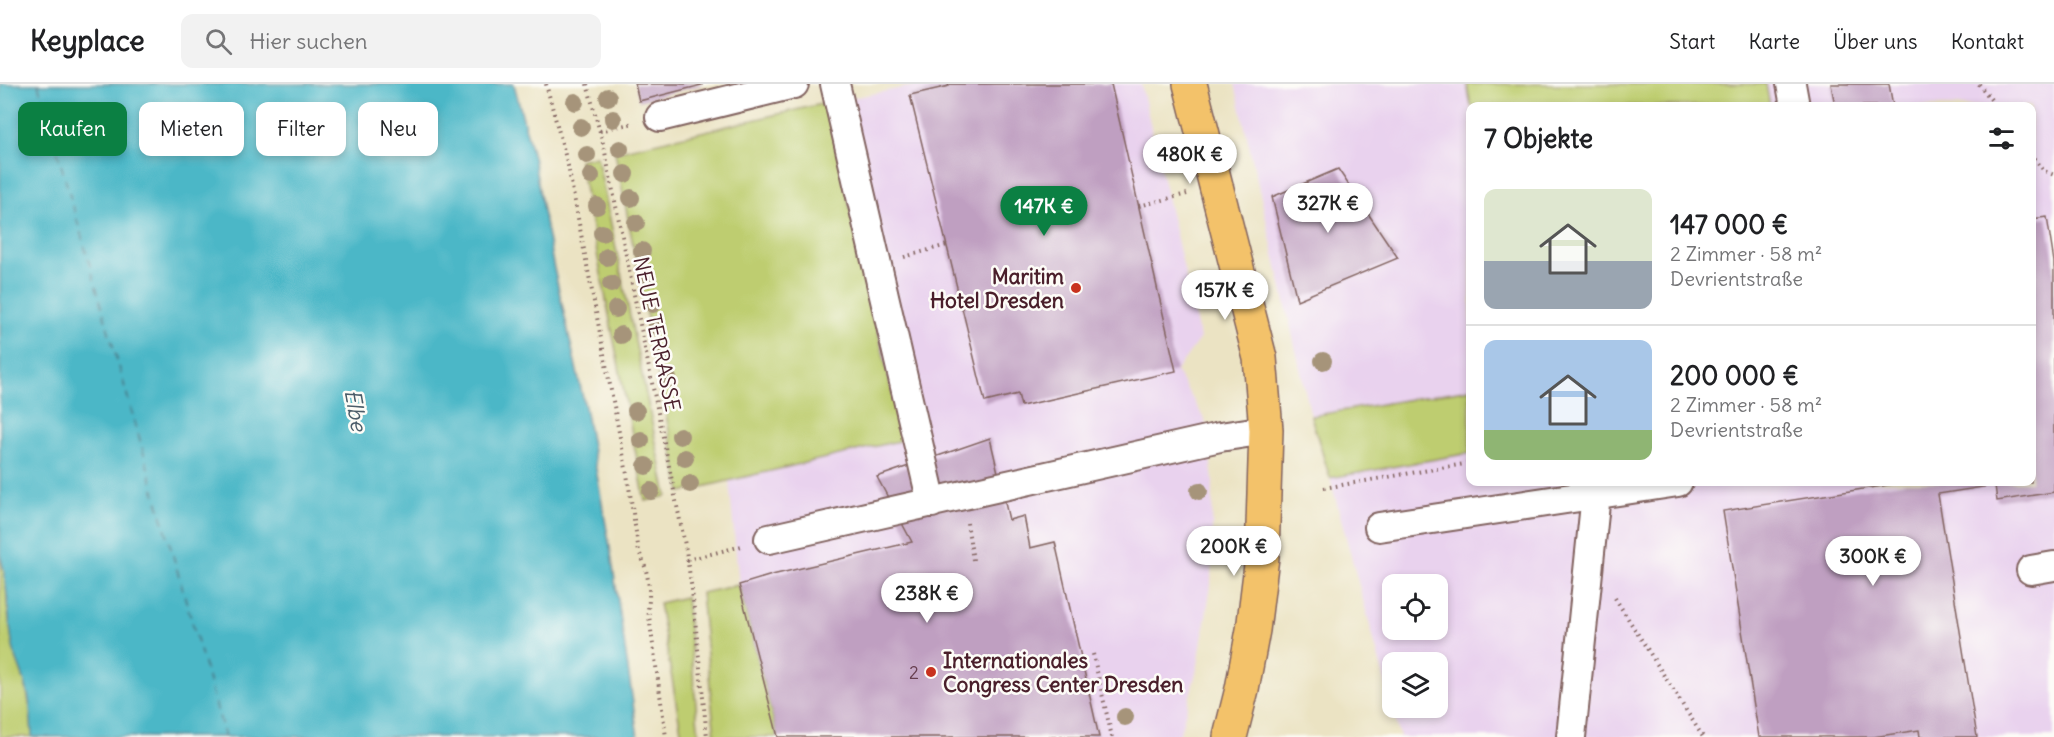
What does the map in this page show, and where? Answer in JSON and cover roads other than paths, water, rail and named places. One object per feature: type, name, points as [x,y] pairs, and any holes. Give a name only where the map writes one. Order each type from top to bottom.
[{"type":"main road","points":[[1190,84],[1260,358],[1266,429],[1262,557],[1242,689],[1240,734]]},
{"type":"street","points":[[835,84],[932,503]]},
{"type":"street","points":[[1791,84],[1795,102]]},
{"type":"street","points":[[660,117],[792,85]]},
{"type":"street","points":[[769,539],[1220,437],[1266,429]]},
{"type":"street","points":[[1379,527],[1651,486]]},
{"type":"street","points":[[1571,737],[1596,494]]},
{"type":"water","name":"Elbe","points":[[0,84],[514,84],[533,157],[553,264],[585,407],[611,553],[638,737],[32,737],[29,699],[13,647],[0,555]]},
{"type":"place","name":"Maritim Hotel Dresden","points":[[1076,288]]},
{"type":"place","name":"Internationales Congress Center Dresden","points":[[931,672]]}]
